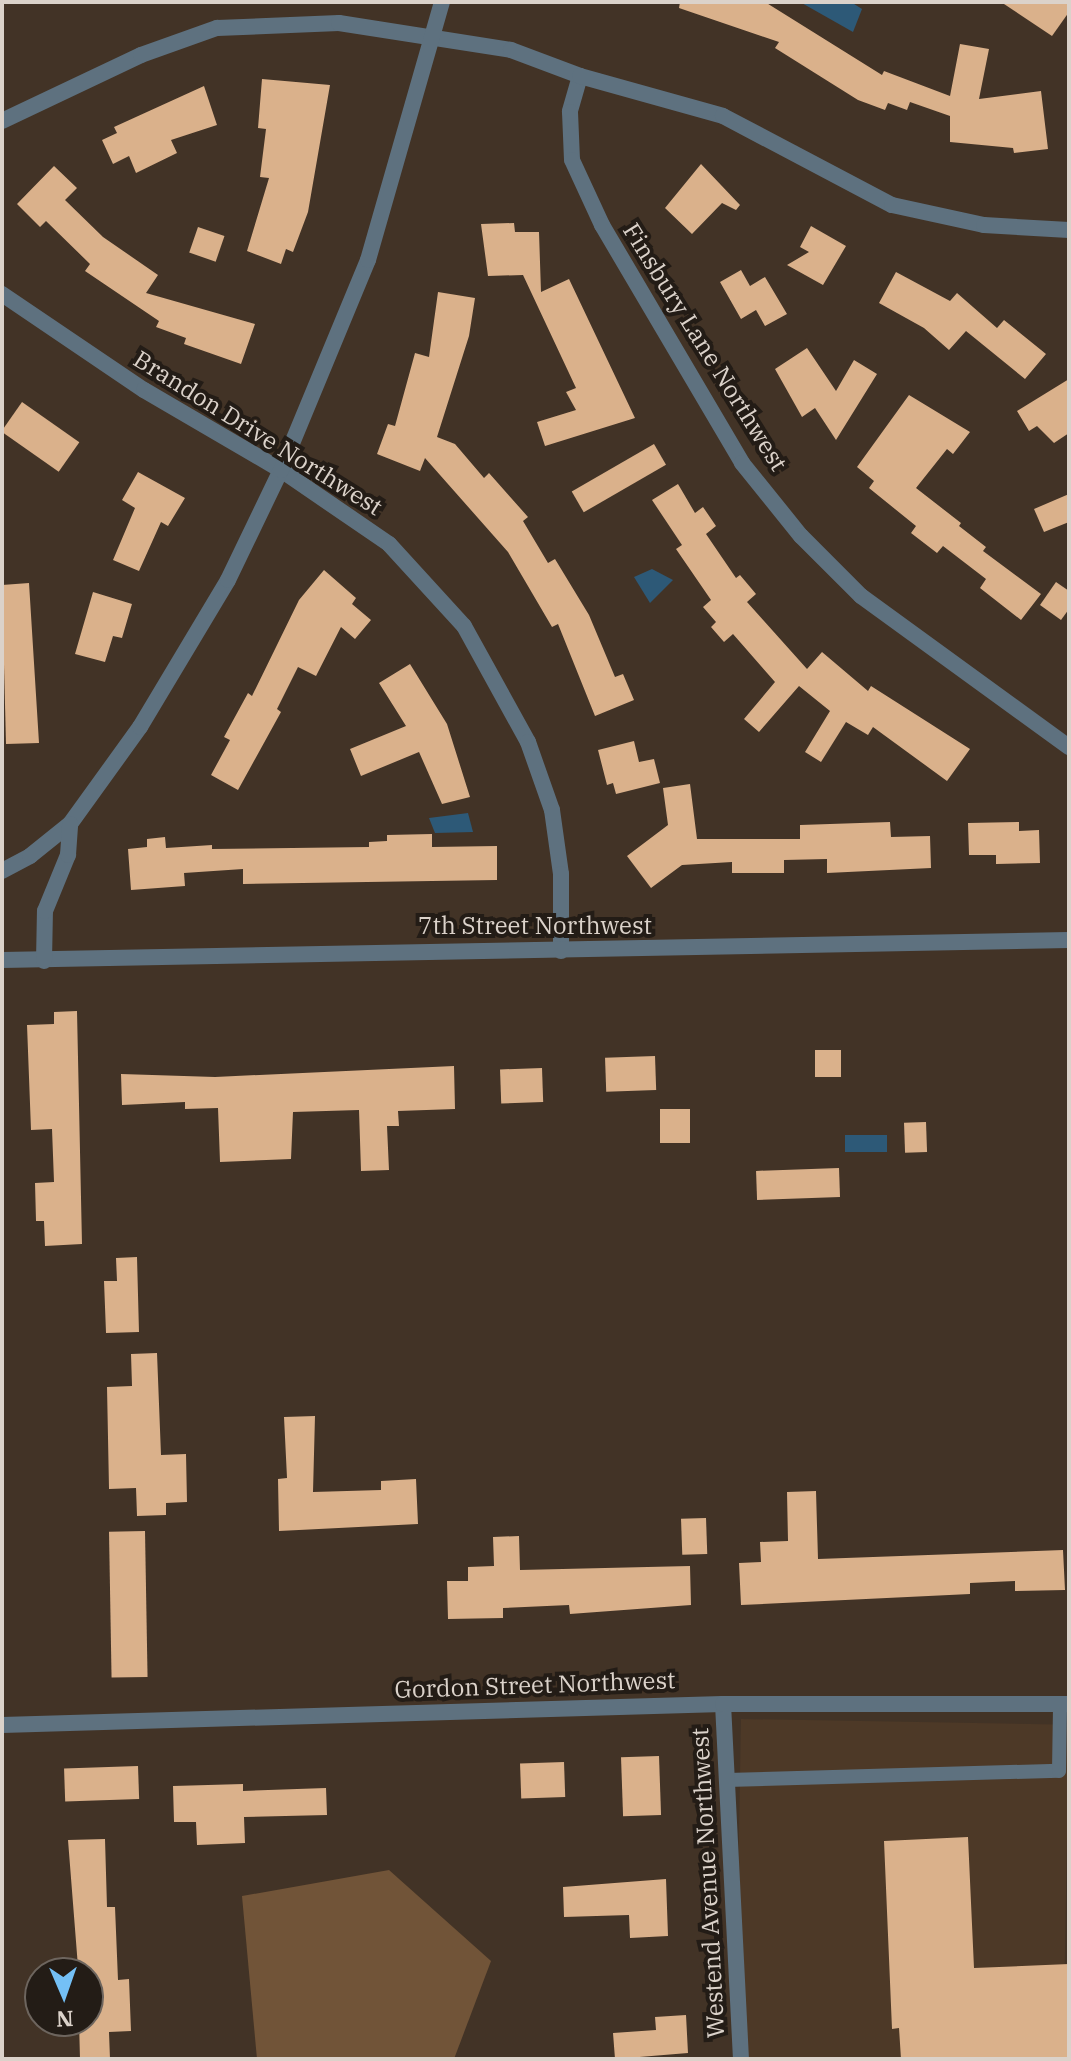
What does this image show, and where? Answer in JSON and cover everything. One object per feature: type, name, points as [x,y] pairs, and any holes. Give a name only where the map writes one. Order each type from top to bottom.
[{"type":"street","points":[[2,871],[30,856],[70,824],[140,727],[201,631],[281,470],[368,260],[442,2]]},
{"type":"street","points":[[2,121],[141,55],[217,28],[339,23],[511,50],[580,76],[723,116],[892,205],[984,225],[1069,230]]},
{"type":"street","name":"Finsbury Lane Northwest","points":[[580,76],[570,112],[572,160],[602,225],[742,463],[801,536],[861,596],[1069,747]]},
{"type":"street","name":"Brandon Drive Northwest","points":[[2,294],[144,390],[281,470],[389,544],[464,626],[497,680],[528,742],[552,810],[561,874],[561,951]]},
{"type":"street","points":[[44,961],[45,911],[68,855],[70,824]]},
{"type":"street","name":"7th Street Northwest","points":[[2,960],[1069,940]]},
{"type":"street","name":"Gordon Street Northwest","points":[[2,1725],[723,1704],[1065,1704]]},
{"type":"street","name":"Westend Avenue Northwest","points":[[723,1704],[741,2059]]},
{"type":"lane","points":[[727,1780],[1059,1771],[1065,1704]]},
{"type":"shaded area","points":[[741,1719],[1069,1725],[1063,2059],[735,2059]]},
{"type":"shaded area","points":[[389,1870],[491,1961],[454,2059],[257,2059],[242,1896]]},
{"type":"water","points":[[800,2],[851,2],[862,9],[853,32]]},
{"type":"water","points":[[652,569],[673,580],[650,603],[634,577]]},
{"type":"water","points":[[468,813],[473,832],[435,833],[429,818]]},
{"type":"water","points":[[845,1135],[887,1135],[887,1152],[845,1152]]},
{"type":"building","points":[[680,2],[765,2],[882,75],[884,71],[950,96],[960,44],[989,49],[979,99],[1041,91],[1048,149],[1014,153],[1013,148],[950,142],[950,116],[910,102],[907,110],[888,103],[885,110],[858,100],[775,48],[779,42],[679,8]]},
{"type":"building","points":[[1001,2],[1069,2],[1069,12],[1052,36]]},
{"type":"building","points":[[262,79],[330,85],[308,212],[293,252],[286,249],[281,264],[247,251],[269,178],[260,177],[266,129],[258,128]]},
{"type":"building","points":[[204,86],[217,125],[171,140],[177,153],[136,173],[129,156],[113,164],[102,140],[117,133],[114,127]]},
{"type":"building","points":[[701,164],[740,205],[736,210],[722,203],[692,234],[665,208]]},
{"type":"building","points":[[54,166],[77,188],[65,200],[103,237],[158,275],[146,293],[255,324],[241,364],[184,344],[186,338],[156,327],[159,321],[85,271],[90,264],[46,221],[40,227],[17,204]]},
{"type":"building","points":[[514,223],[515,232],[539,232],[541,292],[569,279],[635,418],[545,446],[537,422],[576,410],[566,392],[576,388],[523,275],[488,276],[481,224]]},
{"type":"building","points":[[811,226],[846,246],[823,285],[787,265],[809,252],[800,247]]},
{"type":"building","points":[[198,227],[224,236],[216,262],[189,253]]},
{"type":"building","points":[[741,270],[750,286],[765,277],[787,314],[765,326],[756,310],[741,319],[720,282]]},
{"type":"building","points":[[896,272],[950,301],[957,293],[997,328],[1004,320],[1046,354],[1025,379],[966,331],[949,350],[924,328],[879,303]]},
{"type":"building","points":[[438,292],[475,298],[469,336],[437,437],[455,444],[484,478],[489,473],[528,517],[523,521],[548,563],[555,559],[589,615],[615,677],[623,674],[634,700],[595,716],[558,624],[552,627],[508,552],[425,458],[420,471],[377,454],[388,424],[395,426],[415,353],[429,357]]},
{"type":"building","points":[[807,348],[836,391],[854,360],[877,374],[836,440],[815,408],[802,417],[775,369]]},
{"type":"building","points":[[1069,379],[1069,433],[1054,443],[1037,426],[1029,431],[1017,411]]},
{"type":"building","points":[[909,395],[970,432],[953,454],[947,449],[916,488],[961,523],[959,526],[986,547],[983,551],[1041,594],[1021,620],[980,588],[986,579],[943,546],[937,553],[911,533],[916,526],[869,488],[874,481],[857,467]]},
{"type":"building","points":[[22,402],[79,442],[59,472],[2,432]]},
{"type":"building","points":[[654,444],[666,465],[584,512],[572,492]]},
{"type":"building","points":[[138,472],[185,498],[168,526],[161,522],[139,571],[113,560],[135,508],[122,500]]},
{"type":"building","points":[[678,484],[695,513],[703,507],[716,526],[706,534],[736,578],[740,575],[756,594],[747,602],[807,669],[822,652],[868,691],[871,686],[970,749],[947,781],[873,727],[868,735],[846,722],[821,762],[805,752],[830,711],[799,686],[759,732],[744,719],[775,682],[733,634],[724,642],[711,627],[716,622],[703,607],[711,600],[676,549],[682,545],[652,500]]},
{"type":"building","points":[[1069,494],[1069,522],[1044,532],[1034,509]]},
{"type":"building","points":[[324,570],[356,598],[352,604],[371,620],[355,639],[341,627],[316,676],[298,667],[277,709],[281,712],[238,790],[211,775],[230,740],[224,737],[248,693],[252,696],[299,600]]},
{"type":"building","points":[[1056,582],[1069,591],[1069,609],[1061,620],[1040,605]]},
{"type":"building","points":[[29,583],[39,743],[6,744],[2,585]]},
{"type":"building","points":[[93,592],[132,604],[122,638],[113,636],[105,662],[75,654]]},
{"type":"building","points":[[410,664],[447,724],[470,797],[442,804],[419,752],[361,776],[350,749],[406,726],[379,683]]},
{"type":"building","points":[[634,741],[639,762],[654,759],[660,783],[616,794],[613,783],[607,785],[598,750]]},
{"type":"building","points":[[690,784],[697,839],[800,839],[800,825],[890,822],[891,837],[930,836],[931,868],[827,873],[827,859],[784,860],[784,873],[732,873],[732,862],[682,865],[651,888],[627,856],[668,825],[663,788]]},
{"type":"building","points":[[1019,822],[1019,831],[1039,830],[1040,863],[996,864],[996,855],[969,855],[968,823]]},
{"type":"building","points":[[432,834],[432,847],[497,846],[497,880],[243,884],[243,869],[184,873],[185,886],[131,890],[128,849],[147,847],[147,839],[165,837],[166,848],[212,845],[212,849],[369,847],[369,842],[387,841],[387,835]]},
{"type":"building","points":[[77,1011],[82,1244],[45,1246],[44,1221],[36,1221],[35,1183],[54,1182],[52,1129],[31,1130],[27,1025],[54,1024],[54,1012]]},
{"type":"building","points":[[815,1050],[841,1050],[841,1077],[815,1077]]},
{"type":"building","points":[[655,1056],[656,1090],[606,1092],[605,1058]]},
{"type":"building","points":[[454,1066],[455,1109],[398,1111],[399,1126],[387,1126],[389,1170],[361,1171],[359,1110],[293,1112],[291,1159],[220,1162],[218,1108],[185,1109],[185,1102],[122,1105],[121,1074],[215,1077]]},
{"type":"building","points":[[542,1068],[543,1102],[501,1103],[500,1069]]},
{"type":"building","points":[[660,1109],[690,1109],[690,1143],[660,1143]]},
{"type":"building","points":[[926,1122],[927,1152],[905,1153],[904,1123]]},
{"type":"building","points":[[839,1168],[840,1197],[757,1200],[756,1171]]},
{"type":"building","points":[[137,1257],[139,1332],[106,1333],[104,1281],[117,1281],[116,1258]]},
{"type":"building","points":[[157,1353],[161,1455],[186,1454],[187,1502],[166,1503],[166,1515],[137,1516],[136,1488],[109,1489],[107,1387],[132,1386],[131,1354]]},
{"type":"building","points":[[315,1416],[313,1492],[381,1490],[381,1481],[416,1479],[418,1524],[279,1531],[278,1479],[287,1478],[284,1417]]},
{"type":"building","points":[[816,1491],[818,1559],[1063,1550],[1065,1590],[1015,1591],[1015,1581],[970,1583],[970,1594],[741,1605],[739,1563],[761,1562],[760,1542],[788,1541],[787,1492]]},
{"type":"building","points":[[706,1518],[707,1554],[682,1555],[681,1519]]},
{"type":"building","points":[[145,1531],[148,1677],[112,1678],[109,1532]]},
{"type":"building","points":[[519,1536],[520,1570],[690,1566],[691,1605],[570,1614],[569,1605],[503,1608],[503,1618],[448,1619],[447,1581],[468,1581],[468,1567],[494,1566],[493,1537]]},
{"type":"building","points":[[659,1756],[661,1815],[623,1816],[621,1757]]},
{"type":"building","points":[[564,1762],[565,1797],[521,1799],[520,1764]]},
{"type":"building","points":[[138,1766],[139,1799],[65,1802],[64,1769]]},
{"type":"building","points":[[243,1784],[243,1791],[326,1788],[327,1815],[244,1817],[245,1843],[197,1845],[196,1822],[174,1822],[173,1786]]},
{"type":"building","points":[[968,1837],[974,1968],[1069,1964],[1069,2059],[901,2059],[899,2028],[892,2029],[884,1841]]},
{"type":"building","points":[[105,1839],[107,1907],[115,1907],[118,1980],[129,1979],[131,2031],[109,2032],[110,2059],[80,2059],[79,2037],[104,2037],[104,1957],[77,1957],[68,1840]]},
{"type":"building","points":[[666,1879],[668,1936],[630,1938],[629,1915],[564,1917],[563,1887]]},
{"type":"building","points":[[686,2015],[688,2053],[615,2059],[613,2033],[656,2030],[655,2017]]}]
